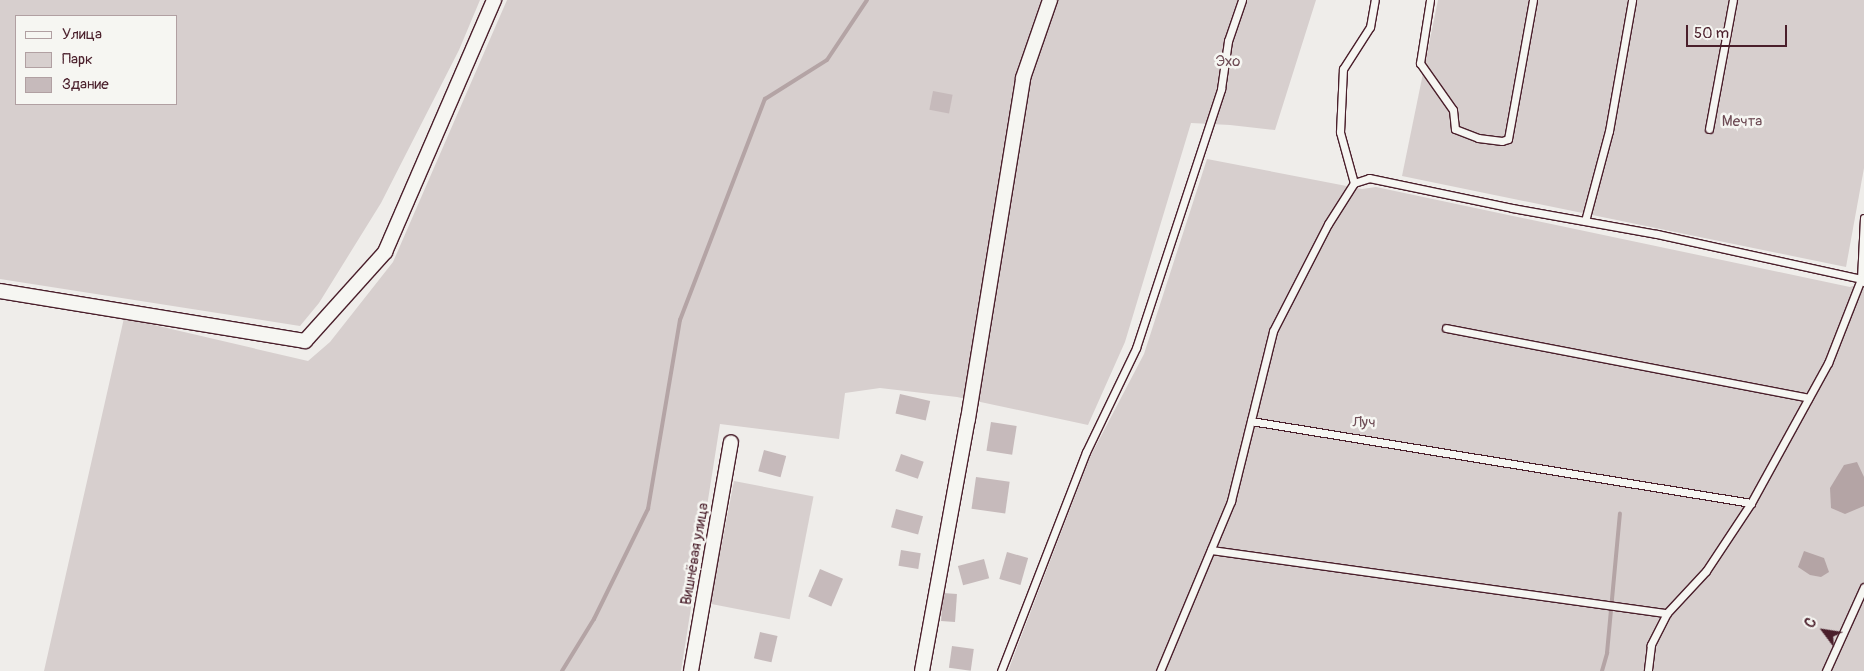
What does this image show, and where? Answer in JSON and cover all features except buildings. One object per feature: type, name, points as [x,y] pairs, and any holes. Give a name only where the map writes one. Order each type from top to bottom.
[{"type":"street","points":[[0,291],[305,341],[385,252],[494,0]]},
{"type":"street","points":[[922,671],[968,419],[1023,78],[1050,0]]},
{"type":"street","name":"Вишнёвая улица","points":[[692,671],[731,442]]},
{"type":"lane","points":[[1001,671],[1086,452],[1136,348],[1221,89],[1228,40],[1242,0]]},
{"type":"lane","points":[[1354,183],[1340,132],[1343,69],[1370,27],[1375,0]]},
{"type":"lane","points":[[1430,0],[1420,63],[1453,110],[1455,129],[1478,138],[1502,141],[1508,139],[1533,0]]},
{"type":"lane","points":[[1585,221],[1609,131],[1632,0]]},
{"type":"lane","points":[[1709,129],[1733,0]]},
{"type":"lane","points":[[1160,671],[1231,502],[1273,331],[1328,224],[1354,183],[1369,178],[1716,246],[1862,280]]},
{"type":"lane","points":[[1648,671],[1651,644],[1667,613],[1706,570],[1751,503],[1828,363],[1862,280],[1864,218]]},
{"type":"lane","points":[[1446,328],[1808,398]]},
{"type":"lane","points":[[1251,421],[1751,503]]},
{"type":"lane","points":[[1212,550],[1667,613]]},
{"type":"lane","points":[[1826,671],[1864,587]]},
{"type":"green space","points":[[0,0],[480,0],[459,50],[381,203],[319,303],[300,326],[0,279]]},
{"type":"green space","name":"Эхо","points":[[507,0],[1316,0],[1275,130],[1191,123],[1125,342],[1088,425],[957,397],[880,388],[845,393],[839,439],[720,424],[681,671],[44,671],[124,318],[308,361],[330,342],[393,262]]},
{"type":"green space","name":"Мечта","points":[[1438,0],[1864,0],[1864,168],[1846,267],[1402,176]]},
{"type":"green space","name":"Луч","points":[[1207,159],[1362,189],[1376,187],[1850,287],[1864,282],[1864,671],[1008,671],[1090,457],[1144,354]]},
{"type":"green space","points":[[734,481],[814,496],[790,619],[710,604]]},
{"type":"shaded area","points":[[1857,462],[1864,477],[1864,506],[1845,514],[1831,508],[1830,488],[1844,465]]},
{"type":"shaded area","points":[[1804,551],[1824,558],[1829,572],[1821,577],[1810,575],[1798,567]]},
{"type":"waterway","points":[[562,671],[594,619],[648,509],[680,320],[765,99],[827,60],[867,0]]},
{"type":"waterway","points":[[1602,671],[1607,653],[1620,514]]}]
